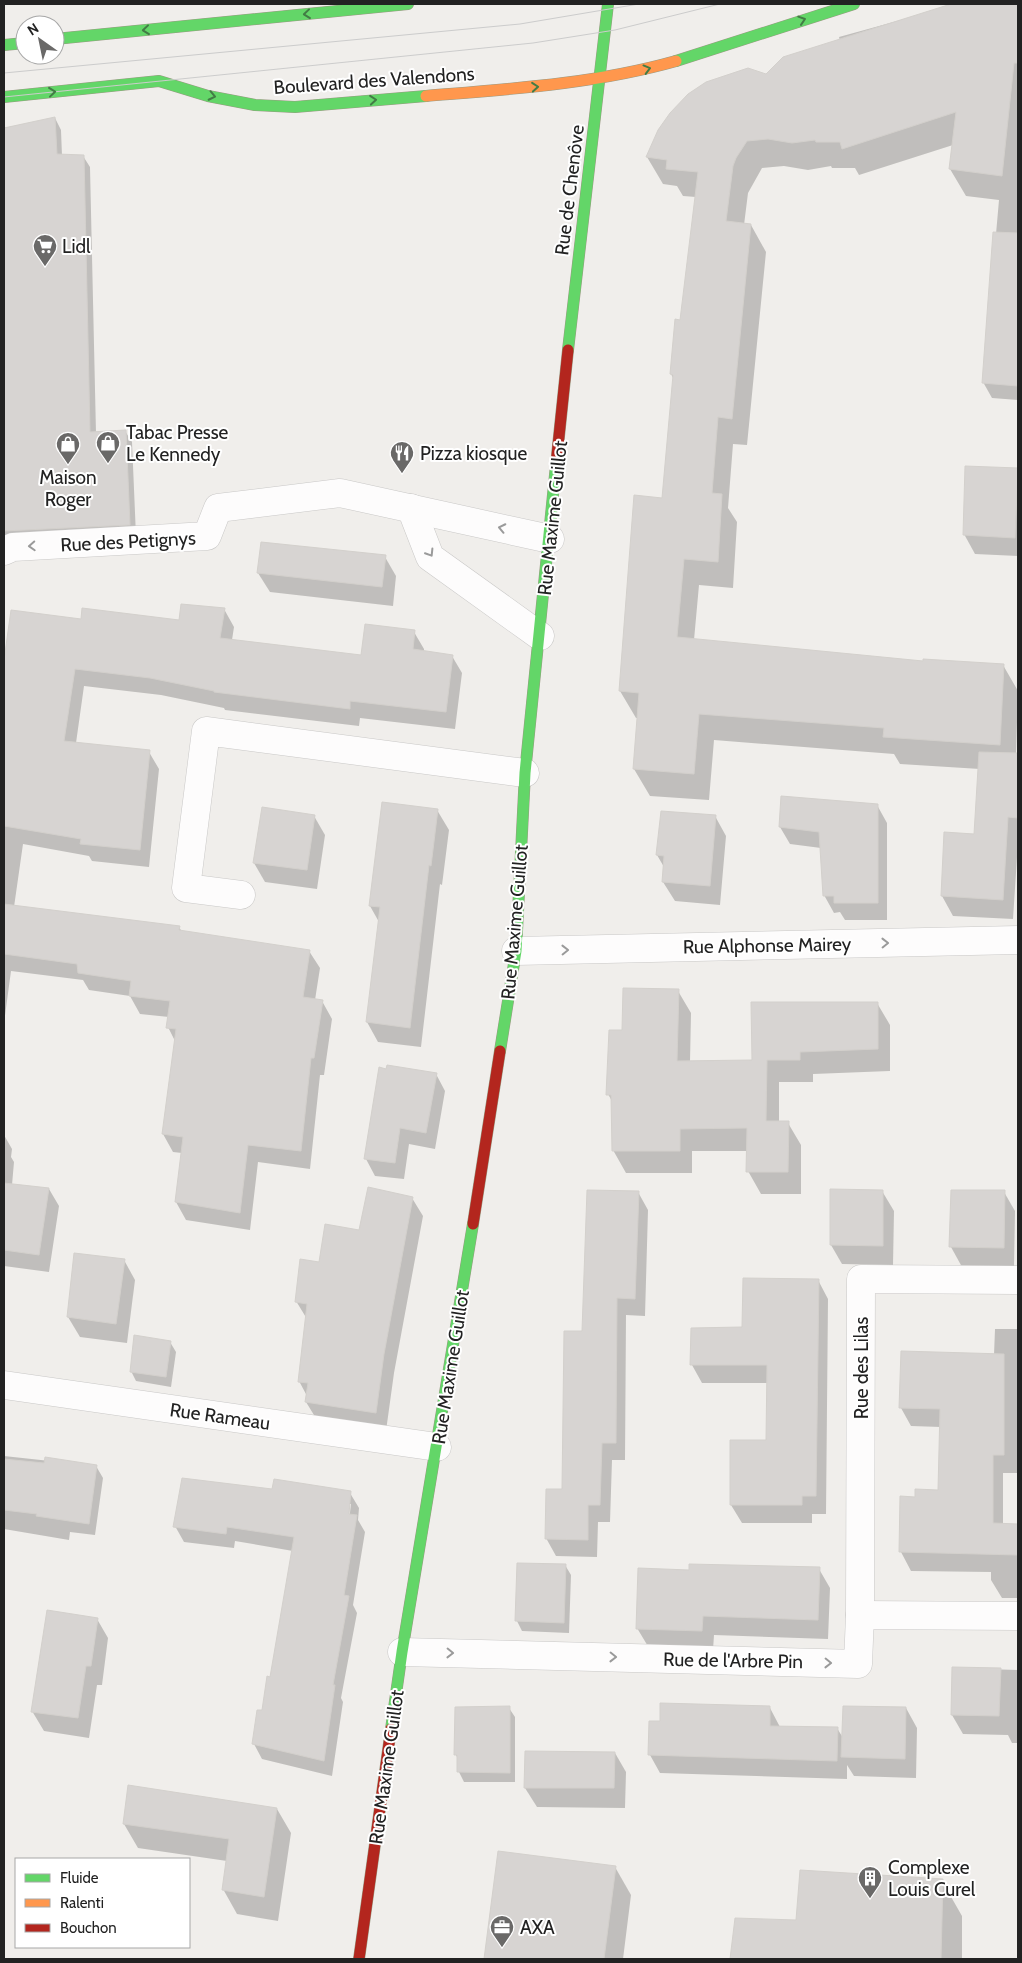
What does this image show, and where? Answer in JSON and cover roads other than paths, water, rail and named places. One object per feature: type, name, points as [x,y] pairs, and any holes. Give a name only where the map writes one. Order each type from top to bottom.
[{"type":"street","points":[[65,38],[408,4]]},
{"type":"street","name":"Rue de Chenôve","points":[[565,381],[608,4]]},
{"type":"street","name":"Boulevard des Valendons","points":[[4,97],[159,82],[208,96],[255,105],[295,107],[553,85],[641,71],[854,4]]},
{"type":"street","name":"Rue Maxime Guillot","points":[[359,1959],[402,1652],[437,1447],[516,951],[525,774],[565,381]]},
{"type":"street","name":"Rue des Petignys","points":[[4,551],[13,547],[207,536],[218,508],[340,493],[550,539]]},
{"type":"street","points":[[411,508],[430,557],[540,636]]},
{"type":"street","points":[[240,895],[186,888],[206,731],[525,774]]},
{"type":"street","name":"Rue Alphonse Mairey","points":[[516,951],[1018,940]]},
{"type":"street","name":"Rue des Lilas","points":[[860,1615],[861,1279],[1018,1280]]},
{"type":"street","name":"Rue Rameau","points":[[4,1385],[437,1447]]},
{"type":"street","points":[[860,1615],[1018,1616]]},
{"type":"street","name":"Rue de l'Arbre Pin","points":[[402,1652],[858,1664],[860,1615]]},
{"type":"tram line","points":[[4,73],[520,24],[639,4]]},
{"type":"tram line","points":[[4,97],[533,43],[615,30],[720,4]]},
{"type":"place","name":"Lidl","points":[[45,267]]},
{"type":"place","name":"Tabac Presse Le Kennedy","points":[[108,464]]},
{"type":"place","name":"Maison Roger","points":[[68,465]]},
{"type":"place","name":"Pizza kiosque","points":[[402,474]]},
{"type":"place","name":"Complexe Louis Curel","points":[[870,1899]]},
{"type":"place","name":"AXA","points":[[502,1948]]}]
